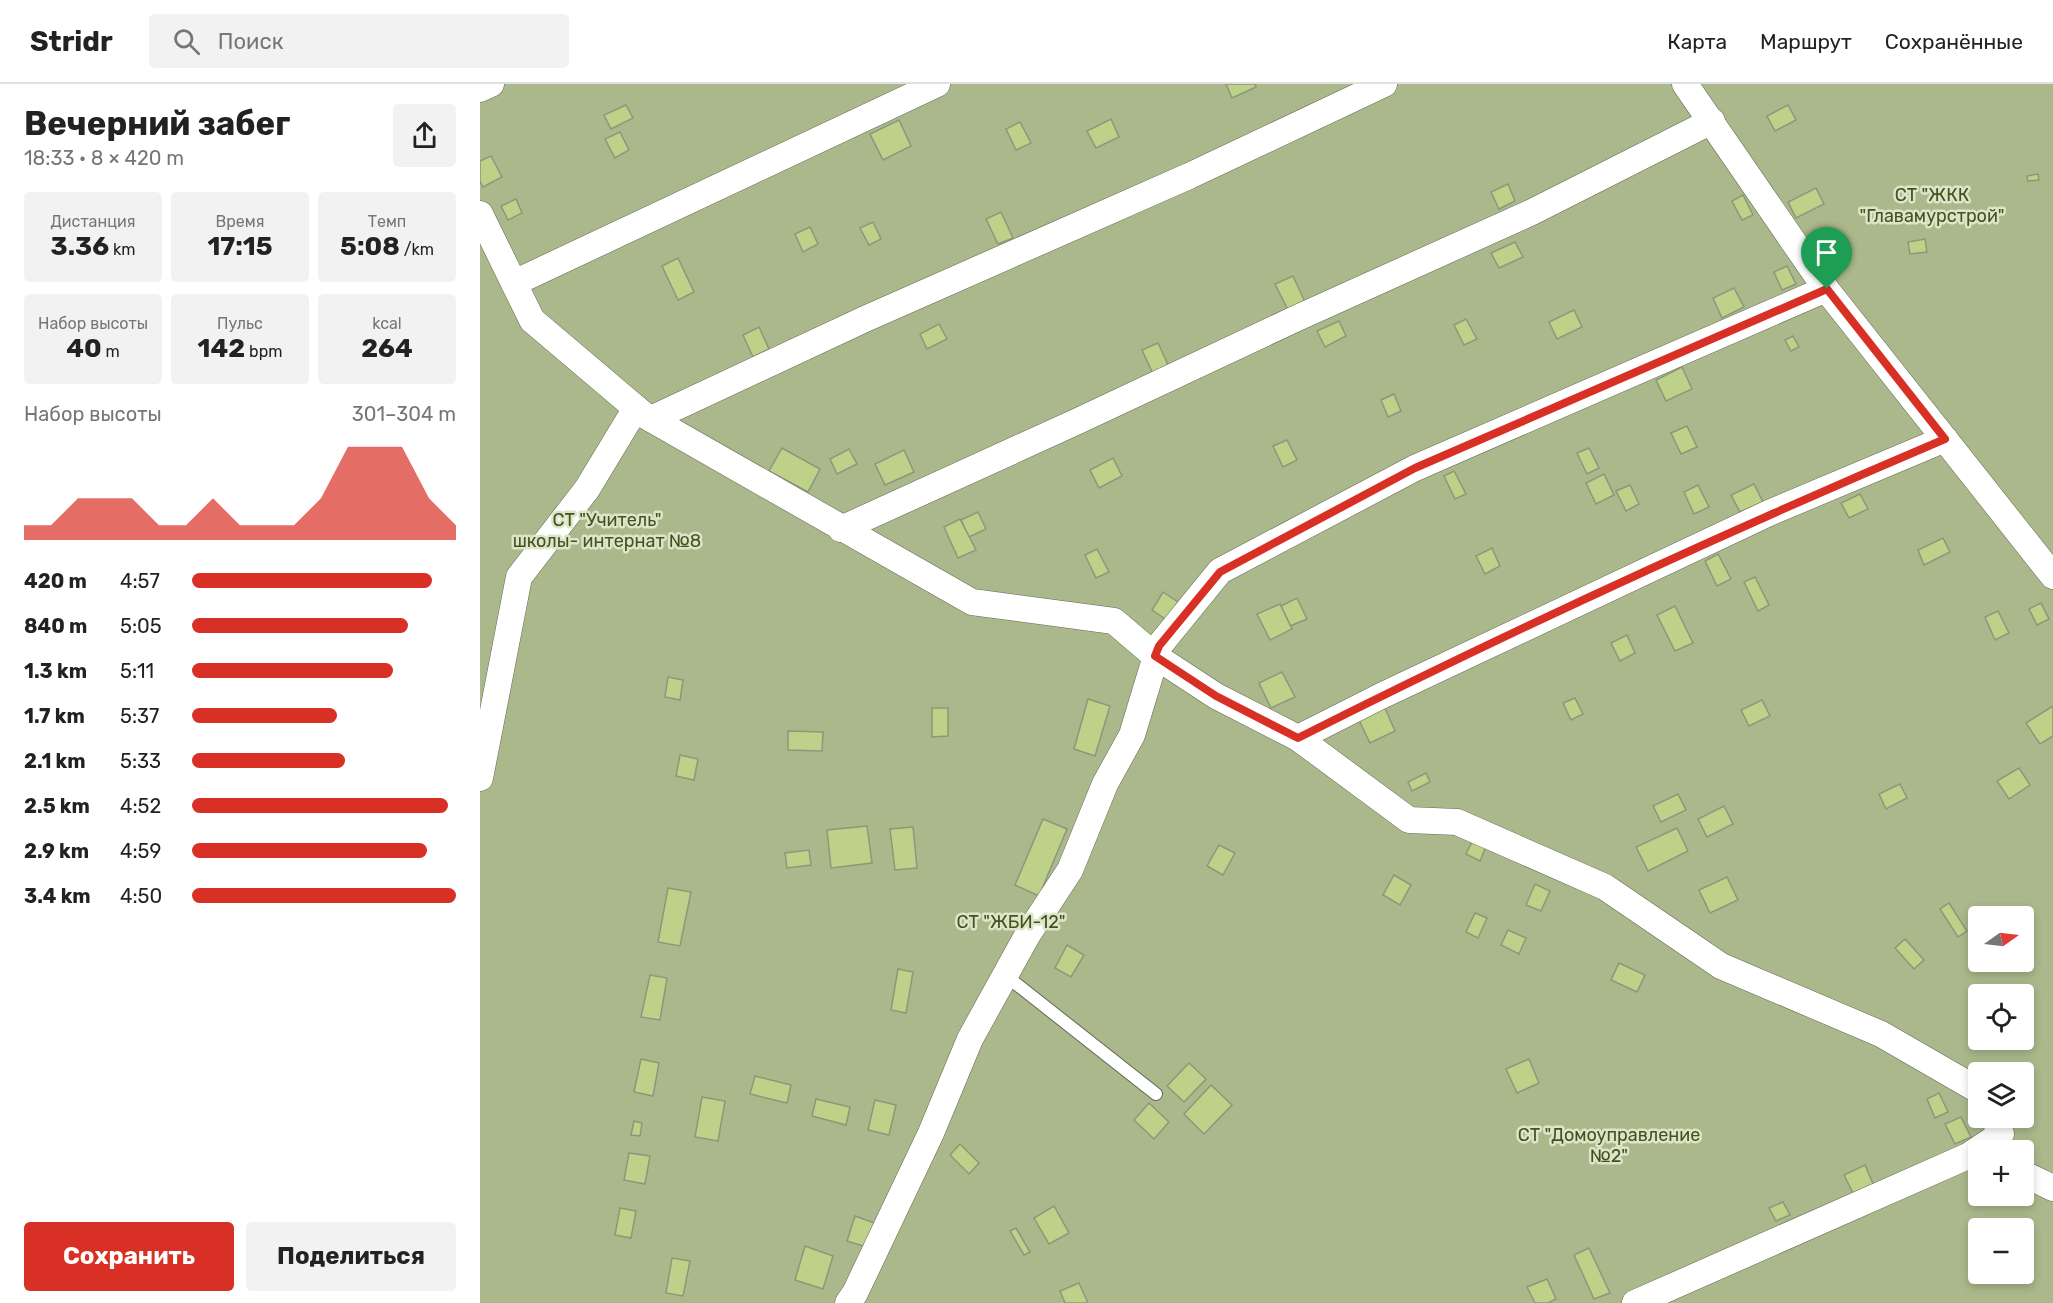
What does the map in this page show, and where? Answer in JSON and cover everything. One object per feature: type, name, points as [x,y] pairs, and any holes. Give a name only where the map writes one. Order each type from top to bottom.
[{"type":"street","points":[[480,89],[491,84]]},
{"type":"street","points":[[514,283],[937,84]]},
{"type":"street","points":[[480,778],[519,577],[643,414],[1189,177],[1384,84]]},
{"type":"street","points":[[1685,84],[1827,289],[2053,576]]},
{"type":"street","points":[[841,529],[1532,212],[1712,121]]},
{"type":"street","points":[[480,214],[532,320],[643,414],[972,602],[1114,621],[1155,656],[1216,696],[1298,738],[1409,820],[1457,822],[1605,887],[1721,966],[1881,1034],[1968,1084]]},
{"type":"street","points":[[848,1303],[855,1293],[931,1133],[970,1039],[1028,933],[1070,870],[1105,784],[1132,735],[1159,646],[1220,572],[1415,468],[1827,289]]},
{"type":"street","points":[[1298,738],[1434,671],[1769,513],[1945,439]]},
{"type":"street","points":[[1993,1140],[2001,1134],[1998,1128]]},
{"type":"street","points":[[1635,1303],[1968,1156]]},
{"type":"street","points":[[2034,1179],[2053,1188]]},
{"type":"lane","points":[[1005,975],[1156,1094]]},
{"type":"green space","points":[[480,84],[2053,84],[2053,1303],[480,1303]]},
{"type":"building","points":[[1226,84],[1255,84],[1256,87],[1232,98]]},
{"type":"building","points":[[626,105],[633,118],[611,129],[604,115]]},
{"type":"building","points":[[1788,105],[1796,120],[1775,131],[1767,116]]},
{"type":"building","points":[[1111,119],[1119,137],[1096,148],[1087,131]]},
{"type":"building","points":[[899,120],[911,146],[883,160],[870,134]]},
{"type":"building","points":[[1020,122],[1031,143],[1016,150],[1006,129]]},
{"type":"building","points":[[620,132],[629,150],[615,158],[605,139]]},
{"type":"building","points":[[491,156],[502,177],[483,187],[480,181],[480,161]]},
{"type":"building","points":[[2038,174],[2039,180],[2028,181],[2027,176]]},
{"type":"building","points":[[1508,184],[1515,201],[1499,209],[1491,192]]},
{"type":"building","points":[[1816,188],[1824,204],[1796,218],[1788,202]]},
{"type":"building","points":[[1743,195],[1753,215],[1742,220],[1732,201]]},
{"type":"building","points":[[516,199],[522,213],[508,220],[501,206]]},
{"type":"building","points":[[1001,212],[1013,238],[998,244],[986,219]]},
{"type":"building","points":[[873,222],[881,239],[869,245],[860,228]]},
{"type":"building","points":[[810,227],[818,244],[803,252],[795,234]]},
{"type":"building","points":[[1925,239],[1927,252],[1910,254],[1908,242]]},
{"type":"building","points":[[1515,242],[1523,257],[1499,268],[1491,253]]},
{"type":"building","points":[[678,258],[694,292],[678,300],[662,266]]},
{"type":"building","points":[[1787,266],[1796,284],[1782,290],[1774,272]]},
{"type":"building","points":[[1293,276],[1305,302],[1288,310],[1275,284]]},
{"type":"building","points":[[1734,288],[1744,307],[1722,318],[1713,298]]},
{"type":"building","points":[[1574,310],[1582,327],[1557,339],[1549,322]]},
{"type":"building","points":[[1466,319],[1477,339],[1464,345],[1454,325]]},
{"type":"building","points":[[1339,321],[1346,336],[1325,347],[1317,331]]},
{"type":"building","points":[[939,324],[947,339],[927,349],[920,334]]},
{"type":"building","points":[[759,327],[769,349],[753,357],[743,335]]},
{"type":"building","points":[[1793,336],[1799,347],[1791,351],[1785,340]]},
{"type":"building","points":[[1158,343],[1169,367],[1153,374],[1142,350]]},
{"type":"building","points":[[1682,367],[1692,389],[1666,401],[1656,380]]},
{"type":"building","points":[[1394,394],[1401,411],[1388,417],[1381,400]]},
{"type":"building","points":[[1687,426],[1697,447],[1681,454],[1671,433]]},
{"type":"building","points":[[1287,440],[1297,460],[1283,467],[1273,446]]},
{"type":"building","points":[[782,448],[820,469],[808,492],[769,471]]},
{"type":"building","points":[[1589,448],[1599,468],[1587,474],[1577,453]]},
{"type":"building","points":[[849,449],[857,464],[837,474],[830,459]]},
{"type":"building","points":[[904,450],[914,472],[885,485],[875,464]]},
{"type":"building","points":[[1113,458],[1122,476],[1099,488],[1090,470]]},
{"type":"building","points":[[1454,471],[1466,494],[1455,499],[1444,476]]},
{"type":"building","points":[[1604,474],[1614,495],[1596,504],[1586,483]]},
{"type":"building","points":[[1754,484],[1763,502],[1740,512],[1731,495]]},
{"type":"building","points":[[1630,485],[1639,504],[1626,511],[1616,491]]},
{"type":"building","points":[[1698,485],[1709,507],[1694,514],[1684,492]]},
{"type":"building","points":[[1860,494],[1868,509],[1849,518],[1841,503]]},
{"type":"building","points":[[978,512],[986,529],[969,537],[961,520]]},
{"type":"building","points":[[960,519],[976,550],[958,558],[944,527]]},
{"type":"building","points":[[1943,538],[1950,552],[1924,565],[1918,550]]},
{"type":"building","points":[[1492,548],[1500,566],[1485,574],[1476,556]]},
{"type":"building","points":[[1097,549],[1109,572],[1096,578],[1085,555]]},
{"type":"building","points":[[1718,554],[1731,579],[1717,586],[1705,561]]},
{"type":"building","points":[[1755,577],[1769,605],[1758,611],[1744,582]]},
{"type":"building","points":[[1163,592],[1178,602],[1167,620],[1152,610]]},
{"type":"building","points":[[1297,598],[1307,619],[1290,626],[1281,606]]},
{"type":"building","points":[[2041,603],[2049,619],[2037,625],[2029,609]]},
{"type":"building","points":[[1280,604],[1292,629],[1270,640],[1257,614]]},
{"type":"building","points":[[1675,606],[1693,643],[1675,651],[1657,615]]},
{"type":"building","points":[[1998,611],[2009,633],[1995,640],[1985,617]]},
{"type":"building","points":[[1627,635],[1635,653],[1620,661],[1611,643]]},
{"type":"building","points":[[1282,672],[1295,697],[1271,708],[1259,683]]},
{"type":"building","points":[[668,677],[683,680],[680,700],[665,697]]},
{"type":"building","points":[[1575,698],[1583,714],[1571,720],[1563,703]]},
{"type":"building","points":[[1088,699],[1110,706],[1095,756],[1074,749]]},
{"type":"building","points":[[1762,700],[1770,716],[1749,726],[1741,710]]},
{"type":"building","points":[[1384,706],[1395,731],[1370,743],[1358,718]]},
{"type":"building","points":[[2053,706],[2053,736],[2040,744],[2026,723]]},
{"type":"building","points":[[932,708],[948,708],[948,736],[932,737]]},
{"type":"building","points":[[788,731],[823,732],[822,751],[788,750]]},
{"type":"building","points":[[680,755],[698,759],[694,780],[676,776]]},
{"type":"building","points":[[2019,768],[2030,785],[2009,799],[1997,781]]},
{"type":"building","points":[[1426,773],[1430,782],[1412,791],[1408,782]]},
{"type":"building","points":[[1900,784],[1907,798],[1886,809],[1879,794]]},
{"type":"building","points":[[1678,794],[1686,810],[1661,822],[1653,806]]},
{"type":"building","points":[[1724,806],[1733,824],[1707,837],[1698,819]]},
{"type":"building","points":[[1043,819],[1067,829],[1039,896],[1015,885]]},
{"type":"building","points":[[867,826],[872,863],[831,868],[827,830]]},
{"type":"building","points":[[913,827],[917,868],[895,870],[890,829]]},
{"type":"building","points":[[1677,828],[1688,851],[1648,871],[1636,847]]},
{"type":"building","points":[[1474,838],[1487,844],[1480,861],[1466,854]]},
{"type":"building","points":[[1219,845],[1235,853],[1223,875],[1207,866]]},
{"type":"building","points":[[809,850],[811,865],[787,868],[785,853]]},
{"type":"building","points":[[1394,875],[1411,885],[1400,905],[1383,895]]},
{"type":"building","points":[[1727,877],[1738,900],[1710,913],[1699,890]]},
{"type":"building","points":[[1535,884],[1550,891],[1541,911],[1526,905]]},
{"type":"building","points":[[668,888],[691,892],[680,946],[658,942]]},
{"type":"building","points":[[1949,903],[1967,931],[1958,937],[1940,909]]},
{"type":"building","points":[[1475,913],[1487,918],[1478,938],[1466,932]]},
{"type":"building","points":[[1508,930],[1526,938],[1519,954],[1501,945]]},
{"type":"building","points":[[1905,939],[1924,960],[1914,969],[1895,948]]},
{"type":"building","points":[[1067,945],[1084,955],[1071,977],[1055,968]]},
{"type":"building","points":[[1619,963],[1645,975],[1637,992],[1611,980]]},
{"type":"building","points":[[898,969],[913,972],[906,1013],[891,1010]]},
{"type":"building","points":[[650,975],[667,978],[660,1020],[641,1017]]},
{"type":"building","points":[[641,1059],[659,1063],[653,1096],[634,1092]]},
{"type":"building","points":[[1529,1059],[1539,1083],[1517,1093],[1506,1069]]},
{"type":"building","points":[[1189,1063],[1206,1079],[1184,1102],[1167,1086]]},
{"type":"building","points":[[755,1076],[791,1085],[787,1103],[750,1094]]},
{"type":"building","points":[[1211,1085],[1232,1105],[1204,1134],[1184,1114]]},
{"type":"building","points":[[1939,1093],[1948,1112],[1935,1118],[1927,1099]]},
{"type":"building","points":[[702,1097],[725,1101],[718,1141],[695,1137]]},
{"type":"building","points":[[816,1099],[850,1107],[846,1125],[812,1116]]},
{"type":"building","points":[[875,1100],[896,1105],[889,1135],[868,1130]]},
{"type":"building","points":[[1149,1103],[1169,1122],[1154,1139],[1134,1120]]},
{"type":"building","points":[[1961,1117],[1971,1137],[1955,1144],[1945,1124]]},
{"type":"building","points":[[634,1121],[642,1123],[640,1136],[631,1135]]},
{"type":"building","points":[[960,1144],[979,1163],[969,1174],[950,1155]]},
{"type":"building","points":[[629,1153],[650,1156],[645,1184],[624,1180]]},
{"type":"building","points":[[1865,1165],[1874,1186],[1854,1195],[1844,1175]]},
{"type":"building","points":[[1783,1202],[1790,1215],[1776,1221],[1769,1208]]},
{"type":"building","points":[[1054,1206],[1069,1233],[1049,1244],[1034,1218]]},
{"type":"building","points":[[620,1208],[636,1211],[631,1238],[615,1235]]},
{"type":"building","points":[[855,1216],[877,1224],[870,1248],[847,1241]]},
{"type":"building","points":[[1016,1228],[1030,1252],[1024,1255],[1010,1231]]},
{"type":"building","points":[[805,1246],[833,1256],[823,1289],[795,1280]]},
{"type":"building","points":[[1589,1248],[1610,1293],[1594,1299],[1574,1255]]},
{"type":"building","points":[[672,1258],[690,1261],[683,1296],[666,1293]]},
{"type":"building","points":[[1547,1279],[1556,1299],[1548,1303],[1535,1303],[1527,1287]]},
{"type":"building","points":[[1079,1283],[1088,1303],[1065,1303],[1060,1291]]},
{"type":"route","points":[[1827,289],[1945,439],[1769,513],[1584,599],[1298,738],[1216,696],[1155,656],[1159,646],[1220,572],[1415,468],[1827,289]]},
{"type":"park label","name":"СТ \"ЖКК \"Главамурстрой\"","points":[[1932,205]]},
{"type":"park label","name":"СТ \"Учитель\" школы- интернат №8","points":[[607,530]]},
{"type":"park label","name":"СТ \"ЖБИ-12\"","points":[[1011,922]]},
{"type":"park label","name":"СТ \"Домоуправление №2\"","points":[[1609,1145]]}]
